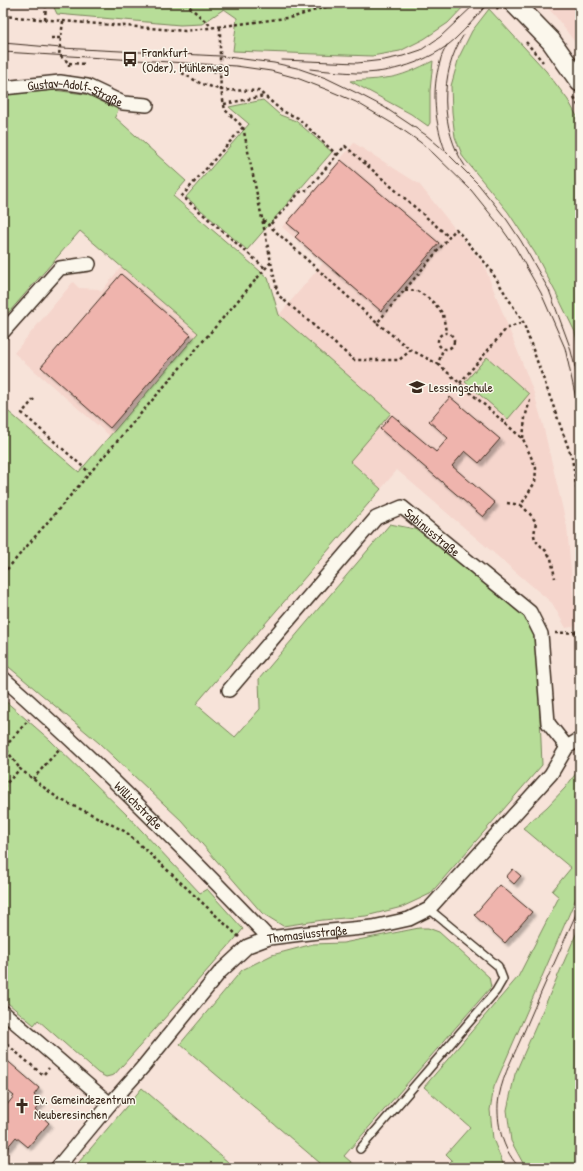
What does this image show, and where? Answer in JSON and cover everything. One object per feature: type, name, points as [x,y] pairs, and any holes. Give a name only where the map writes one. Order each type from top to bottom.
[{"type":"street","points":[[506,6],[551,41],[577,89]]},
{"type":"street","name":"Gustav-Adolf-Straße","points":[[3,88],[60,82],[87,86],[123,103],[147,105]]},
{"type":"street","points":[[3,332],[60,268],[89,264]]},
{"type":"street","name":"Sabinusstraße","points":[[229,690],[376,518],[402,507],[530,612],[541,634],[548,723],[567,747]]},
{"type":"street","name":"Willichstraße","points":[[3,678],[69,738],[204,869],[268,938]]},
{"type":"street","name":"Thomasiusstraße","points":[[57,1168],[142,1068],[220,972],[248,946],[268,938],[373,927],[409,919],[429,909],[551,774],[567,747],[580,739]]},
{"type":"street","points":[[3,1012],[110,1104]]},
{"type":"lane","points":[[360,1149],[496,991],[503,979],[498,966],[429,909]]},
{"type":"path","points":[[45,20],[46,3]]},
{"type":"path","points":[[185,3],[212,27]]},
{"type":"path","points":[[3,16],[185,31],[294,17],[338,3]]},
{"type":"path","points":[[493,3],[506,6]]},
{"type":"path","points":[[63,21],[59,55],[70,63],[88,64]]},
{"type":"path","points":[[220,26],[221,90],[225,110],[243,127],[278,295],[354,360],[399,360],[411,350]]},
{"type":"path","points":[[51,38],[62,38]]},
{"type":"path","points":[[523,39],[543,62]]},
{"type":"path","points":[[68,84],[70,63]]},
{"type":"path","points":[[189,70],[220,72]]},
{"type":"path","points":[[182,73],[200,83],[221,90],[259,91],[282,111],[298,118],[337,155]]},
{"type":"path","points":[[577,89],[580,110]]},
{"type":"path","points":[[224,104],[265,96]]},
{"type":"path","points":[[243,127],[182,196],[266,269]]},
{"type":"path","points":[[269,226],[300,192],[307,190],[344,146],[449,237]]},
{"type":"path","points":[[262,220],[377,323],[411,350],[438,364],[523,439],[536,468],[534,482],[521,506]]},
{"type":"path","points":[[377,323],[456,229],[488,266],[523,322],[572,458],[580,509]]},
{"type":"path","points":[[3,574],[272,262]]},
{"type":"path","points":[[405,290],[417,291],[435,304],[443,314],[446,332]]},
{"type":"path","points":[[460,383],[506,330],[523,322]]},
{"type":"path","points":[[443,332],[446,332],[452,335],[454,343],[452,347],[444,349],[438,346],[437,341],[438,337],[443,332]]},
{"type":"path","points":[[438,364],[444,349]]},
{"type":"path","points":[[34,399],[22,413],[90,473]]},
{"type":"path","points":[[523,439],[524,418],[530,400]]},
{"type":"path","points":[[507,503],[521,506],[536,522],[534,535],[535,540],[551,558],[555,578]]},
{"type":"path","points":[[541,634],[580,632]]},
{"type":"path","points":[[38,709],[4,746],[20,769],[58,799],[126,832],[248,946]]},
{"type":"path","points":[[33,779],[69,738]]},
{"type":"path","points":[[3,787],[20,769]]},
{"type":"path","points":[[3,1047],[4,1042],[43,1075],[57,1058]]},
{"type":"shaded area","points":[[543,3],[580,3],[580,49],[556,17]]},
{"type":"shaded area","name":"Lessingschule","points":[[354,143],[419,184],[484,265],[534,393],[543,425],[567,527],[576,626],[566,628],[552,603],[397,470],[381,489],[350,461],[279,315],[323,263],[282,227]]},
{"type":"shaded area","points":[[121,267],[199,333],[110,436],[14,353],[73,282],[79,288],[99,289],[101,292]]},
{"type":"green space","points":[[52,3],[467,3],[448,23],[424,39],[400,51],[372,56],[233,51],[237,18],[224,9],[202,24],[180,25],[57,14]]},
{"type":"green space","points":[[489,9],[546,71],[568,100],[580,122],[580,356],[575,332],[535,253],[508,212],[463,157],[455,137],[451,86],[459,57],[472,31]]},
{"type":"green space","points":[[433,61],[430,91],[430,123],[428,126],[411,114],[350,81],[397,76]]},
{"type":"green space","points":[[53,90],[92,95],[119,108],[115,117],[186,181],[173,196],[268,278],[279,315],[391,413],[350,461],[381,489],[196,704],[235,737],[260,709],[259,679],[390,524],[420,530],[524,616],[534,633],[538,668],[542,765],[430,894],[402,907],[366,916],[283,926],[262,913],[182,821],[99,743],[3,662],[3,407],[79,472],[198,333],[80,231],[3,319],[3,94]]},
{"type":"green space","points":[[263,100],[280,115],[296,121],[332,152],[247,250],[186,197],[249,124],[229,107]]},
{"type":"green space","points":[[487,357],[529,394],[508,419],[465,382]]},
{"type":"green space","points":[[3,699],[50,740],[128,816],[200,893],[207,889],[243,929],[114,1075],[106,1077],[98,1073],[38,1020],[34,1025],[3,999]]},
{"type":"green space","points":[[580,768],[580,889],[494,1087],[490,1110],[493,1139],[506,1168],[445,1168],[452,1160],[446,1154],[470,1127],[424,1087],[518,977],[559,897],[552,891],[571,868],[523,828],[547,807],[565,788]]},
{"type":"green space","points":[[580,925],[580,1168],[529,1168],[524,1165],[511,1141],[507,1110],[515,1074]]},
{"type":"green space","points":[[419,928],[428,928],[439,932],[489,977],[491,987],[344,1156],[358,1168],[316,1168],[320,1163],[180,1044],[242,970],[272,955],[313,944],[343,943]]},
{"type":"green space","points":[[142,1088],[235,1168],[74,1168]]},
{"type":"building","points":[[341,160],[439,243],[381,311],[295,237],[299,233],[287,223]]},
{"type":"building","points":[[121,274],[191,335],[110,428],[41,367]]},
{"type":"building","name":"Lessingschule","points":[[450,397],[500,439],[479,463],[465,451],[452,466],[495,503],[483,517],[380,429],[392,415],[436,452],[448,438],[429,421]]},
{"type":"building","points":[[513,869],[521,876],[514,884],[506,877]]},
{"type":"building","points":[[500,885],[532,912],[505,943],[474,915]]},
{"type":"building","name":"Ev. Gemeindezentrum Neuberesinchen","points":[[3,1057],[39,1088],[34,1095],[42,1102],[35,1110],[49,1123],[28,1147],[16,1137],[6,1149],[3,1146],[3,1110],[14,1096],[3,1087]]},
{"type":"tram line","points":[[282,60],[357,63],[403,56],[421,50],[440,37],[476,3]]},
{"type":"tram line","points":[[310,69],[350,73],[369,73],[395,69],[408,65],[434,54],[445,47],[464,30],[488,3]]},
{"type":"tram line","points":[[463,36],[455,50],[450,66],[446,83],[446,101],[447,119],[451,136],[457,152],[465,166]]},
{"type":"tram line","points":[[3,43],[61,48],[220,56],[274,63],[297,68],[326,78],[384,107],[426,135],[445,151],[479,185],[507,220],[521,241],[549,290],[570,347],[580,387]]},
{"type":"tram line","points":[[445,150],[439,129],[435,107],[435,95],[437,73],[441,58],[447,45]]},
{"type":"tram line","points":[[3,52],[236,66],[271,71],[297,78],[356,102],[400,128],[433,153],[471,190],[515,247],[541,293],[565,348],[578,408],[580,428]]},
{"type":"tram line","points":[[520,1168],[510,1155],[500,1131],[498,1113],[499,1096],[503,1080],[580,905]]},
{"type":"place","name":"Frankfurt (Oder), Mühlenweg","points":[[130,59]]},
{"type":"place","name":"Lessingschule","points":[[417,387]]},
{"type":"place","name":"Ev. Gemeindezentrum Neuberesinchen","points":[[22,1106]]}]
